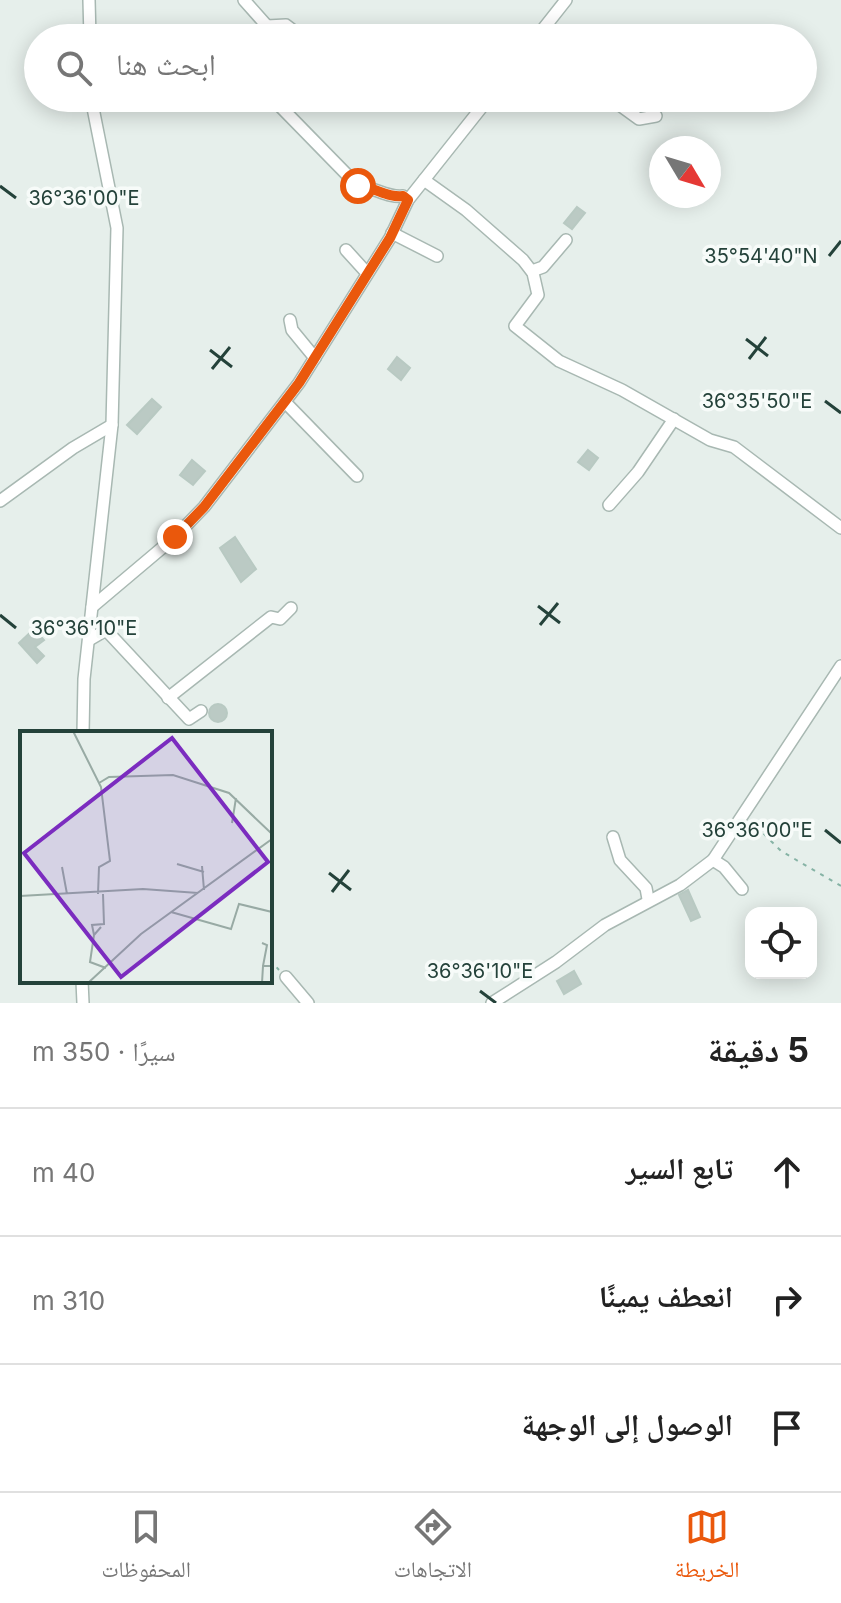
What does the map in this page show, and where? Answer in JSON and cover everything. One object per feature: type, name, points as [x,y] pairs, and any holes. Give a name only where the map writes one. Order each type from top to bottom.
[{"type":"street","points":[[89,0],[90,24]]},
{"type":"street","points":[[244,0],[260,24]]},
{"type":"street","points":[[547,24],[566,0]]},
{"type":"street","points":[[83,731],[92,607],[112,425],[117,228],[94,112]]},
{"type":"street","points":[[286,112],[358,186],[371,187],[392,197],[403,196],[408,200]]},
{"type":"street","points":[[92,607],[175,537],[204,507],[315,358],[392,233],[408,200],[478,112]]},
{"type":"street","points":[[629,112],[639,119],[656,116]]},
{"type":"street","points":[[424,180],[466,210],[532,271],[538,295],[515,326],[559,361],[710,440],[734,447],[841,528]]},
{"type":"street","points":[[392,233],[437,256]]},
{"type":"street","points":[[532,271],[543,267],[566,240]]},
{"type":"street","points":[[346,250],[366,272]]},
{"type":"street","points":[[290,320],[292,330],[315,358]]},
{"type":"street","points":[[285,402],[357,476]]},
{"type":"street","points":[[609,505],[638,472],[674,419]]},
{"type":"street","points":[[0,501],[73,448],[112,425]]},
{"type":"street","points":[[168,698],[271,617],[280,619],[291,608]]},
{"type":"street","points":[[89,640],[106,630],[189,719],[201,711]]},
{"type":"street","points":[[492,1003],[648,899],[680,885],[713,860],[741,822],[797,729],[841,666]]},
{"type":"street","points":[[613,837],[620,860],[646,888],[648,899]]},
{"type":"street","points":[[713,860],[742,889]]},
{"type":"street","points":[[286,977],[308,1003]]},
{"type":"street","points":[[82,983],[83,1003]]},
{"type":"path","points":[[741,822],[753,823],[781,851],[822,871],[841,886]]},
{"type":"path","points":[[272,962],[286,977]]},
{"type":"building","points":[[577,207],[585,213],[572,229],[564,223]]},
{"type":"building","points":[[397,357],[410,368],[401,380],[388,369]]},
{"type":"building","points":[[152,399],[161,407],[137,434],[127,425]]},
{"type":"building","points":[[588,450],[598,458],[589,470],[578,462]]},
{"type":"building","points":[[192,460],[205,471],[193,485],[180,475]]},
{"type":"building","points":[[235,537],[256,569],[241,582],[220,548]]},
{"type":"building","points":[[34,629],[44,640],[35,647],[44,656],[37,663],[19,643]]},
{"type":"building","points":[[218,704],[227,713],[218,722],[209,713]]},
{"type":"building","points":[[688,890],[700,917],[691,921],[679,895]]},
{"type":"building","points":[[574,971],[581,984],[564,994],[557,981]]},
{"type":"route","points":[[175,537],[204,507],[299,383],[344,313],[356,287],[390,238],[408,200],[403,196],[392,197],[371,187],[358,186]]}]
